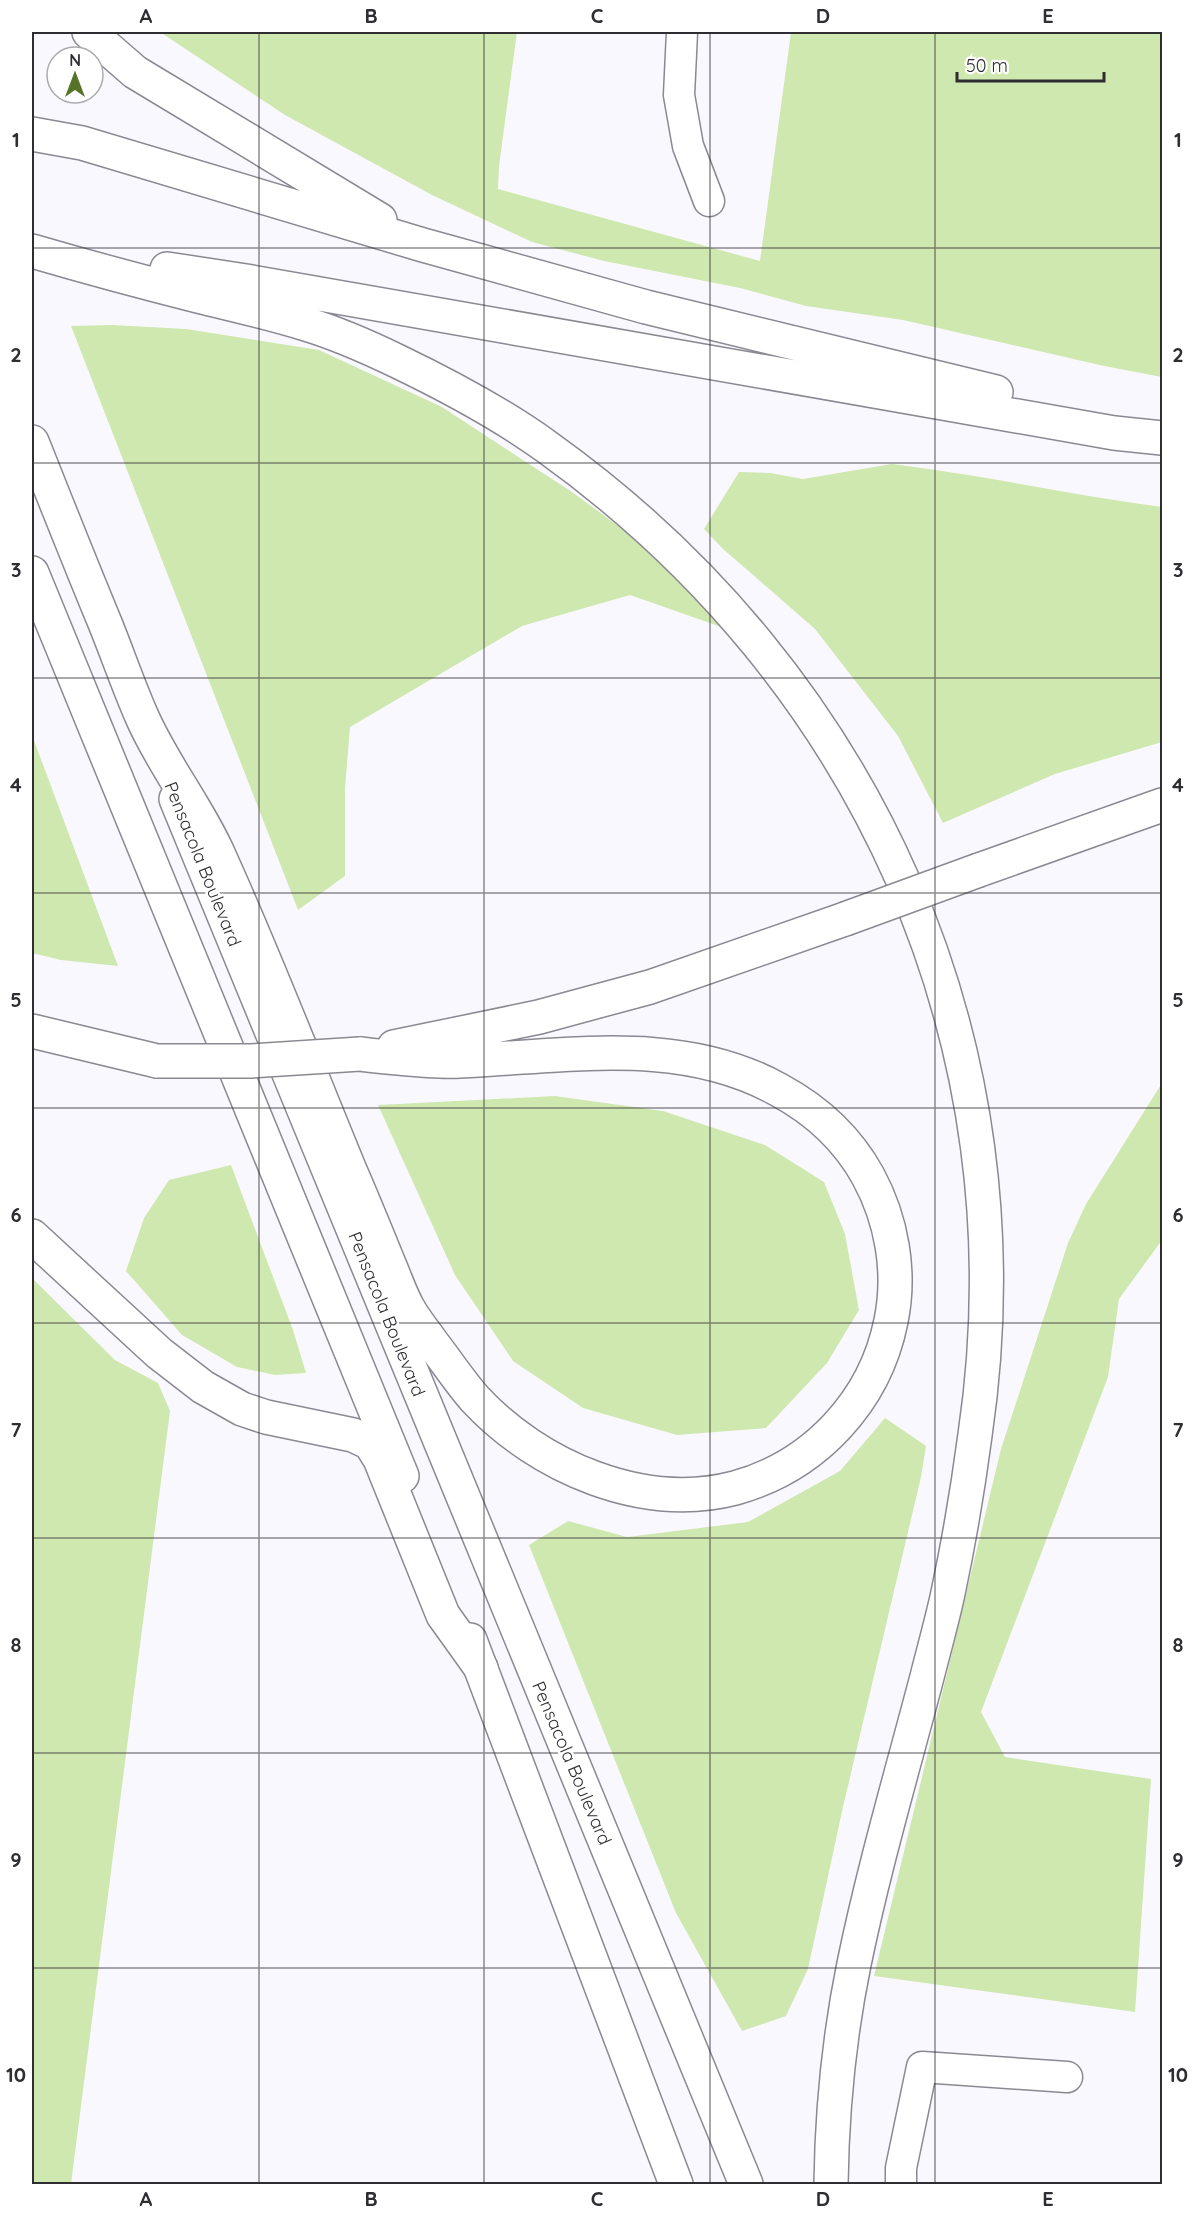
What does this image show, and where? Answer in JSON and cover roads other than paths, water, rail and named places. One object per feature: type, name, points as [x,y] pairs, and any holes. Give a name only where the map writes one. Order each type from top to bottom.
[{"type":"main road","points":[[89,32],[135,72],[423,245]]},
{"type":"main road","points":[[32,134],[92,146],[423,245],[646,308],[1004,394],[1114,433]]},
{"type":"main road","points":[[32,250],[246,281],[1114,433],[1162,438]]},
{"type":"main road","points":[[32,250],[309,324],[390,357],[468,397],[543,443],[613,496],[678,555],[739,619],[794,689],[843,762],[903,879],[937,969],[969,1091],[984,1208],[987,1252],[986,1328],[975,1438],[948,1594],[853,1968],[837,2073],[831,2184]]},
{"type":"main road","name":"Pensacola Boulevard","points":[[32,442],[145,723],[746,2184]]},
{"type":"main road","points":[[32,573],[481,1668],[676,2184]]},
{"type":"main road","points":[[145,723],[219,854],[409,1311],[471,1395],[494,1418],[525,1442],[555,1460],[591,1476],[660,1494],[695,1494],[735,1488],[782,1470],[812,1450],[836,1429],[856,1404],[871,1381],[884,1351],[893,1316],[896,1281],[887,1220],[862,1164],[843,1139],[792,1097],[732,1068],[695,1058],[657,1054],[548,1055],[443,1062],[360,1054]]},
{"type":"main road","points":[[32,1051],[52,1055],[157,1061],[250,1061],[360,1054],[539,1017],[650,987],[1162,805]]},
{"type":"main road","points":[[32,1031],[157,1061]]},
{"type":"main road","points":[[32,1236],[176,1367],[219,1398],[266,1417],[353,1435],[370,1443],[380,1459],[443,1615],[481,1668]]},
{"type":"street","points":[[682,32],[679,95],[688,146],[709,201]]},
{"type":"street","points":[[901,2184],[901,2168],[922,2067],[1067,2077]]}]
